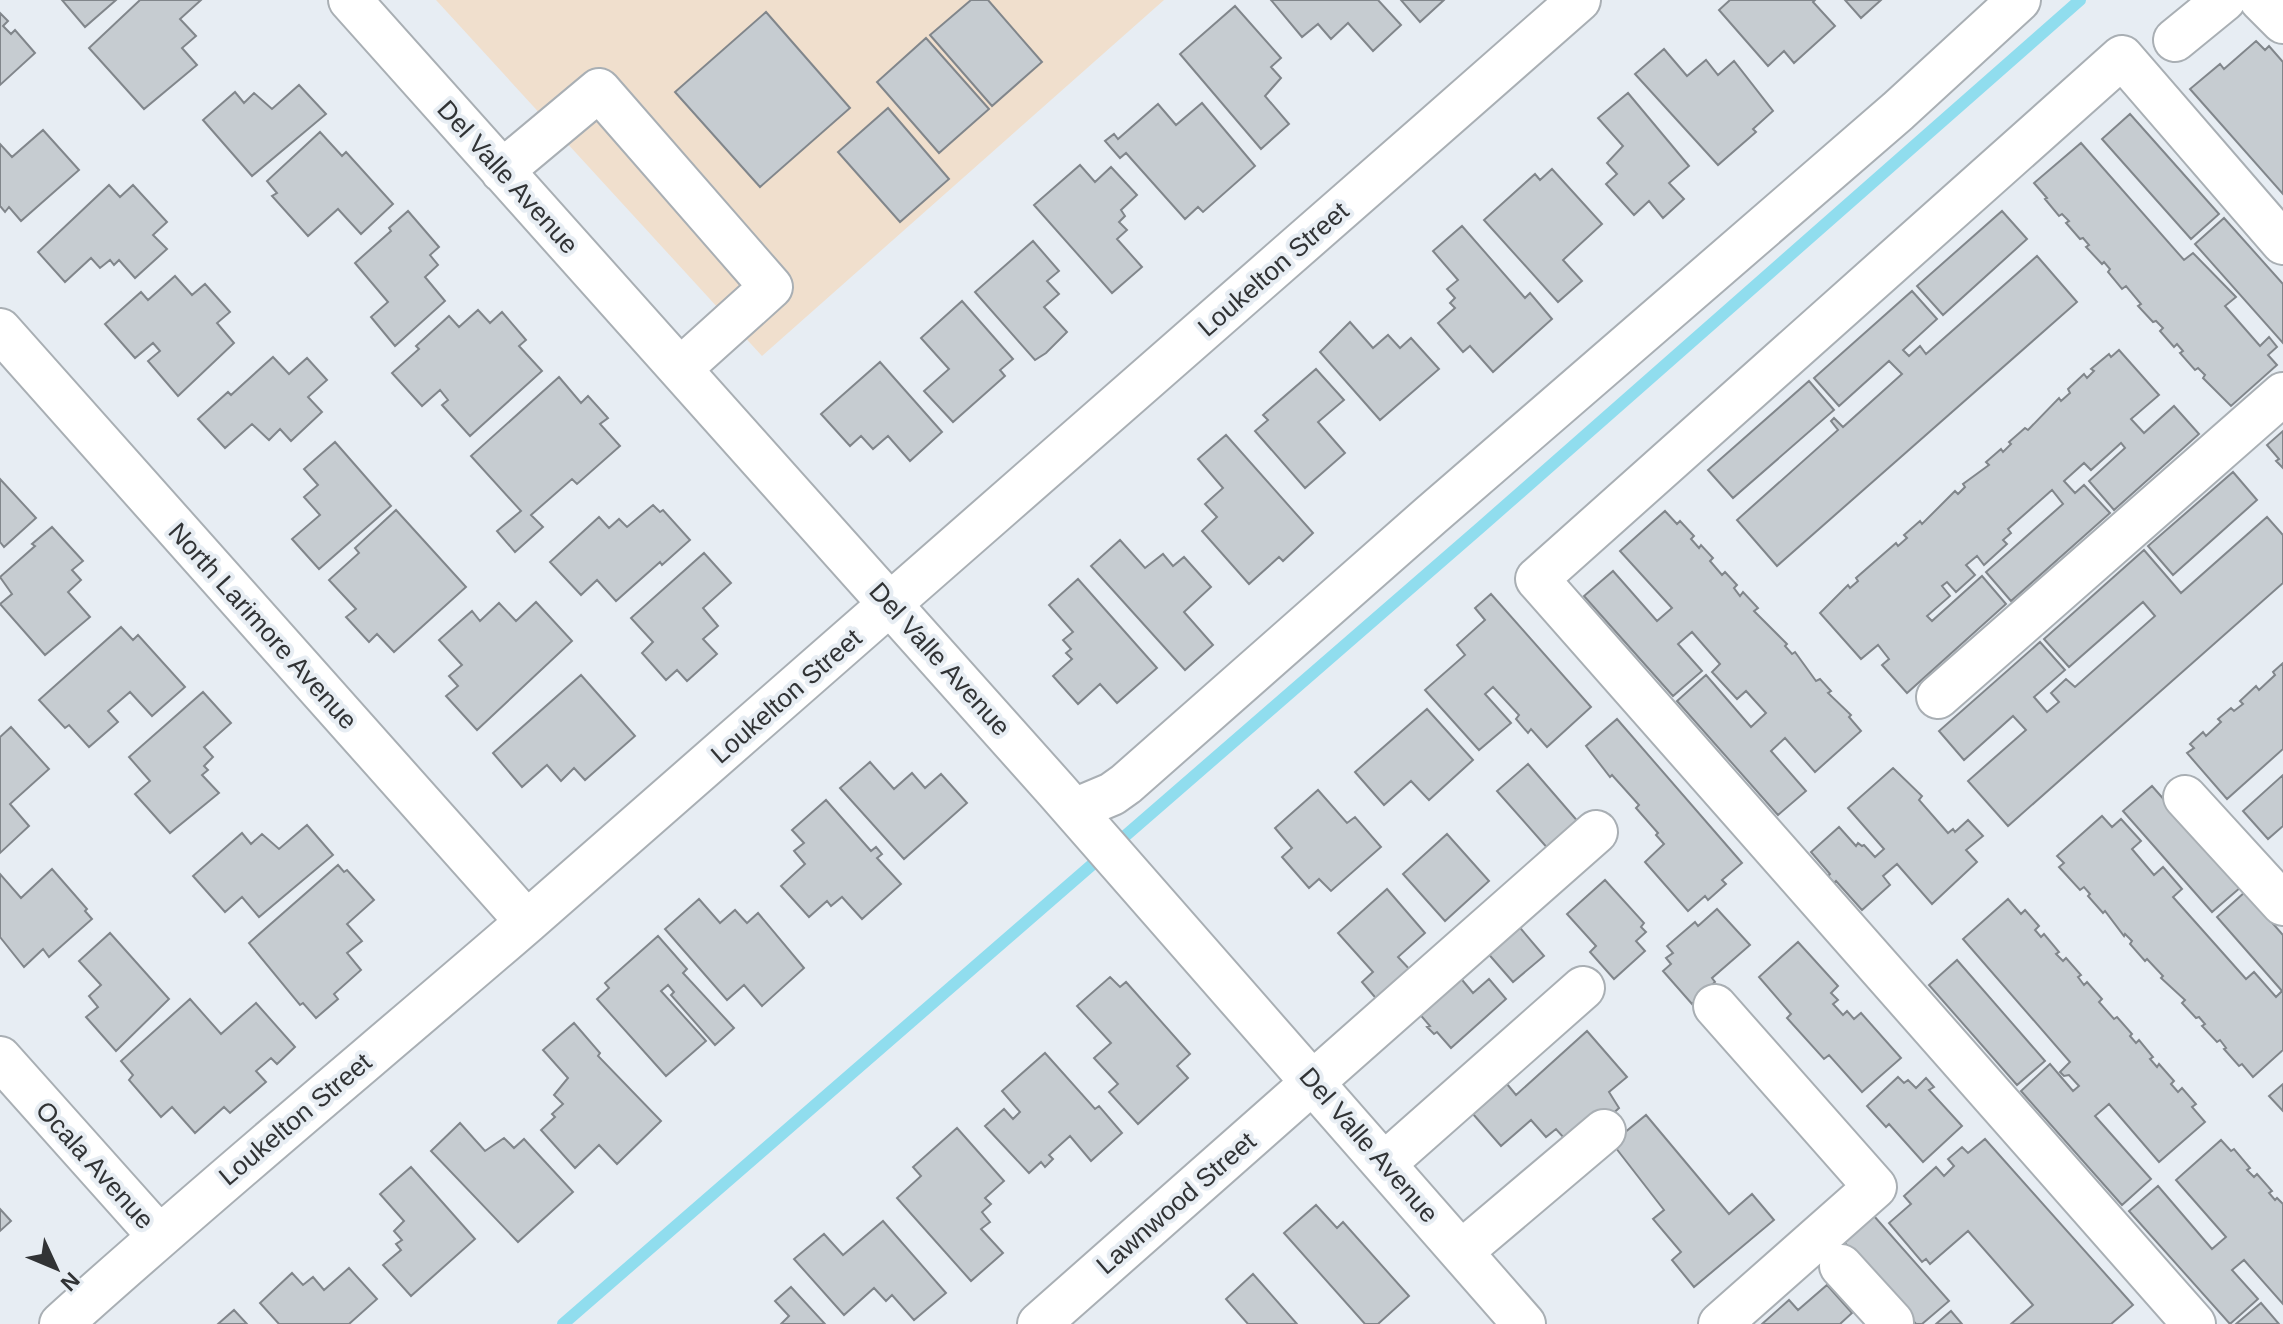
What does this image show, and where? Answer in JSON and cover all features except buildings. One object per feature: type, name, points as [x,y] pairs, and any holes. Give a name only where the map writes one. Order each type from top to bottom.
[{"type":"street","name":"Del Valle Avenue","points":[[350,0],[1081,818],[1524,1324]]},
{"type":"street","name":"Loukelton Street","points":[[61,1324],[159,1236],[527,922],[1579,0]]},
{"type":"street","points":[[1081,818],[1126,784],[1898,111],[2019,0]]},
{"type":"street","points":[[2175,40],[2224,0]]},
{"type":"street","points":[[2261,0],[2283,22]]},
{"type":"street","points":[[2194,1324],[1537,579],[2122,57],[2283,243]]},
{"type":"street","points":[[502,171],[599,90],[771,287],[680,369]]},
{"type":"street","name":"North Larimore Avenue","points":[[0,330],[527,922]]},
{"type":"street","points":[[1938,697],[2283,394]]},
{"type":"street","points":[[2185,797],[2277,885]]},
{"type":"street","name":"Lawnwood Street","points":[[1039,1324],[1596,832]]},
{"type":"street","points":[[1385,1163],[1583,988]]},
{"type":"street","points":[[1715,1006],[1875,1187],[1720,1324]]},
{"type":"street","name":"Ocala Avenue","points":[[0,1058],[159,1236]]},
{"type":"street","points":[[1461,1252],[1604,1131]]},
{"type":"street","points":[[1841,1266],[1892,1322],[1890,1324]]},
{"type":"shaded area","points":[[436,0],[1164,0],[762,356]]},
{"type":"waterway","points":[[563,1324],[1481,527],[2080,0]]}]
